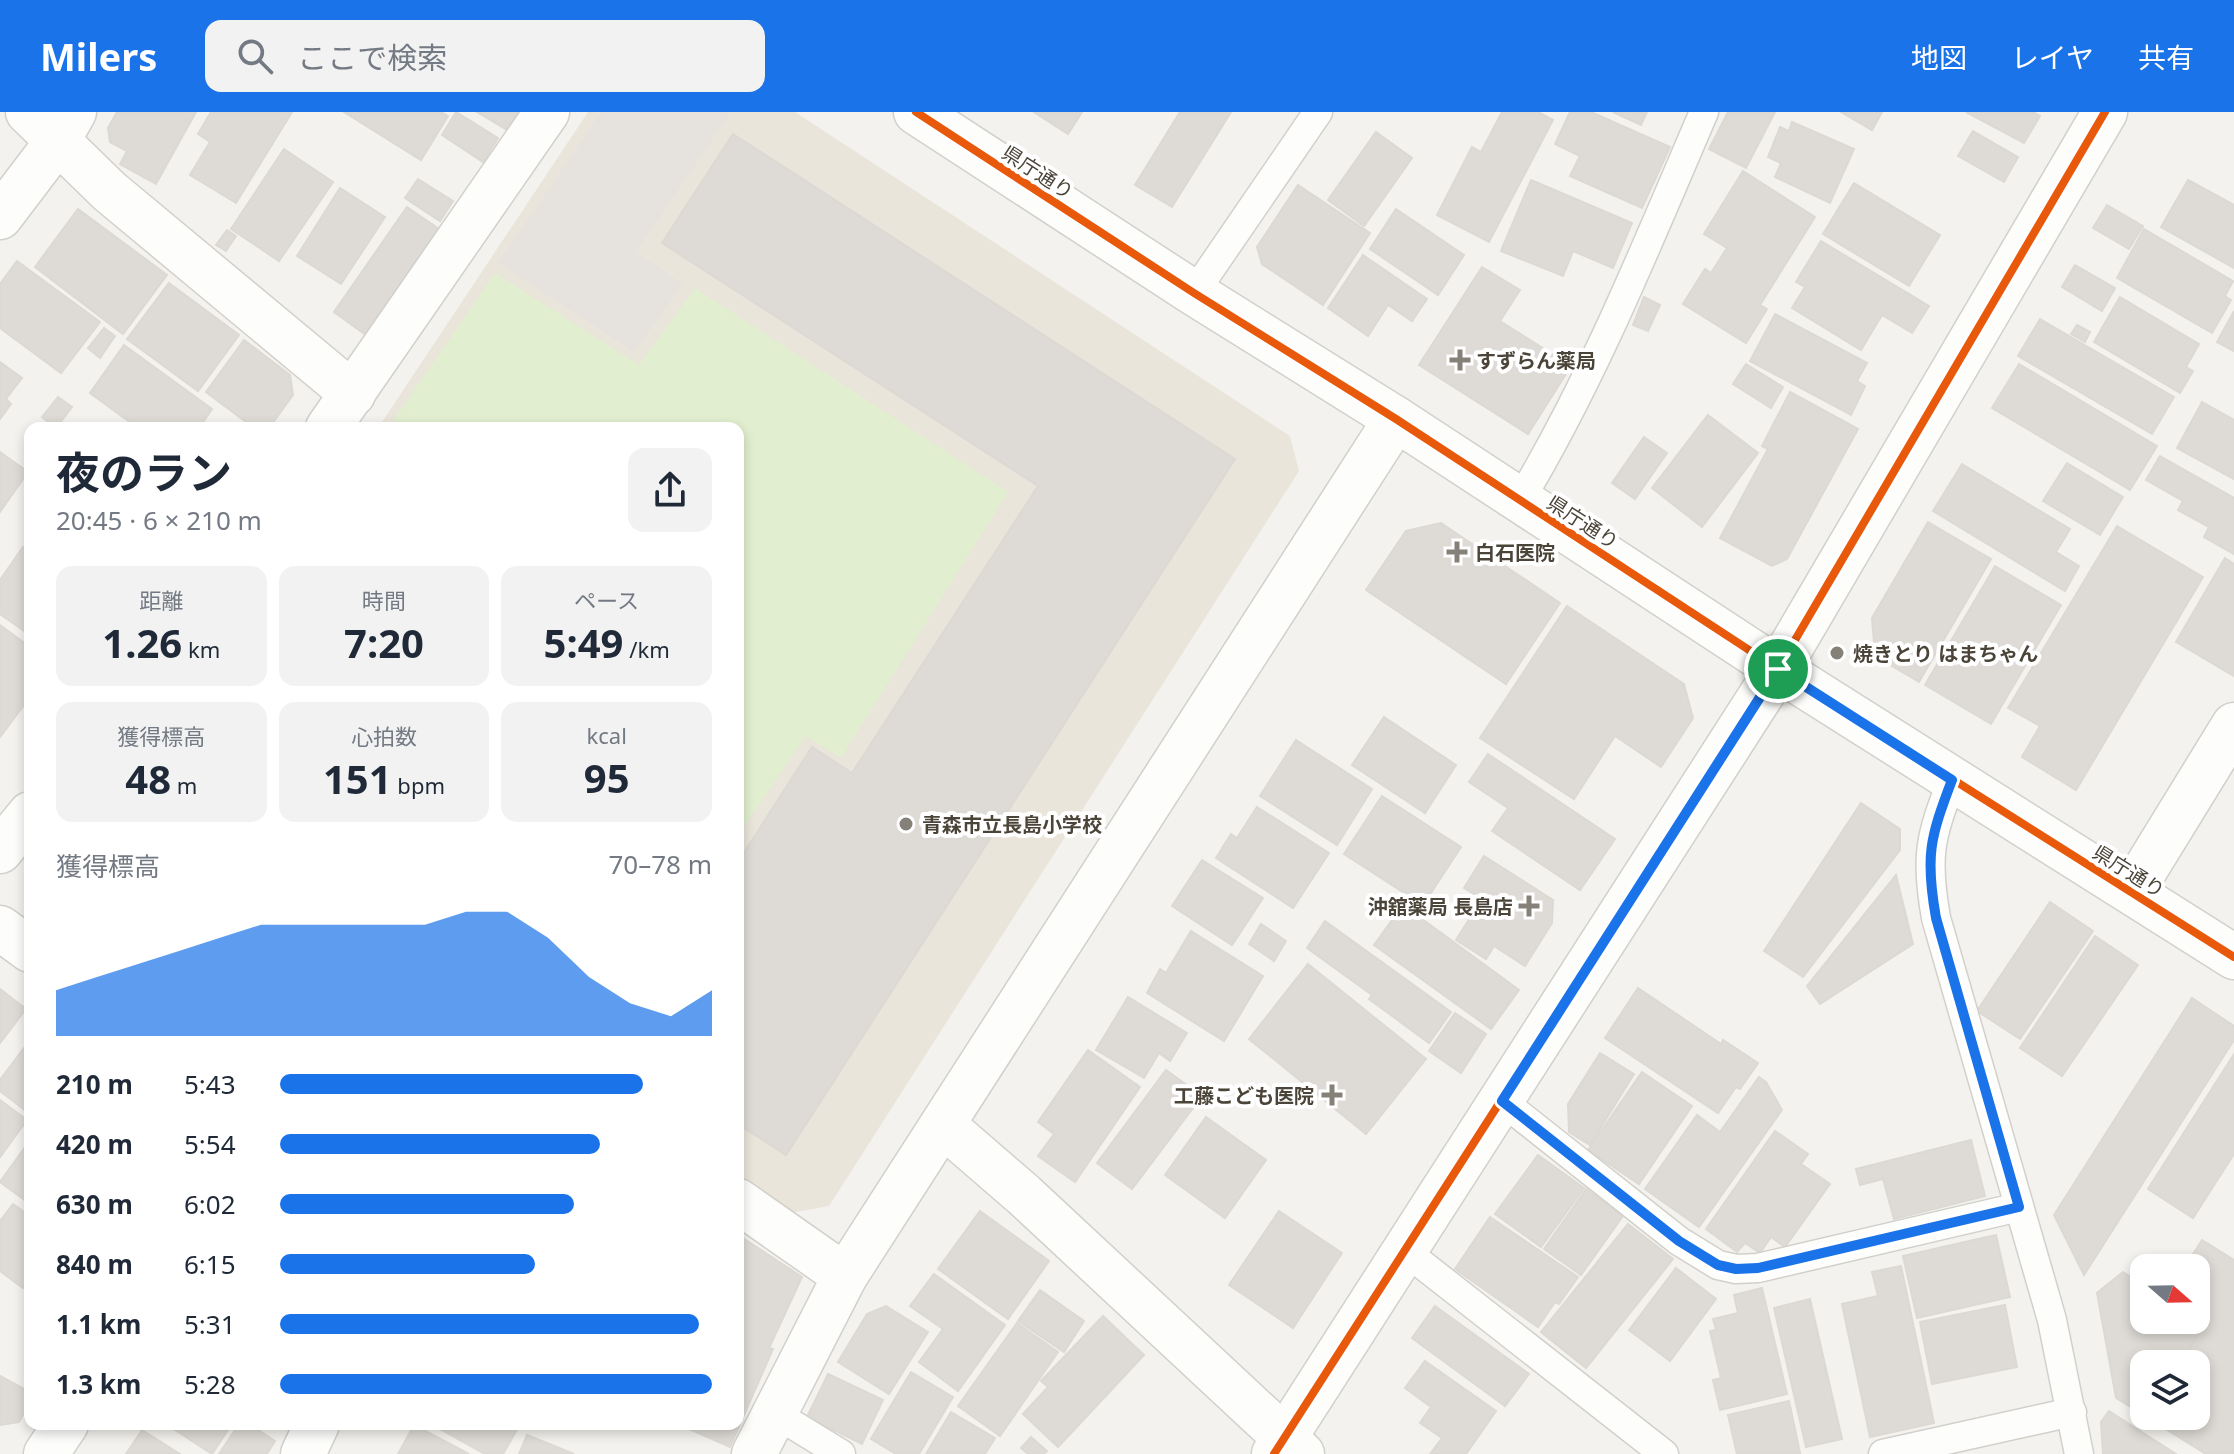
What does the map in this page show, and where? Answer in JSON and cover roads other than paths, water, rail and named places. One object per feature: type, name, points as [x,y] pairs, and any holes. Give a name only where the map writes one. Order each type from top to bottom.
[{"type":"street","points":[[332,422],[547,112]]},
{"type":"street","name":"県庁通り","points":[[916,112],[1194,293],[1396,419],[1778,669],[2234,957]]},
{"type":"street","points":[[943,1125],[1024,1195],[1287,1448],[1405,1251],[1778,669],[2105,112]]},
{"type":"street","points":[[0,217],[53,122],[109,191],[353,394]]},
{"type":"street","points":[[754,1454],[845,1276],[1396,419]]},
{"type":"street","points":[[2132,891],[2234,725]]},
{"type":"street","points":[[0,851],[24,821]]},
{"type":"street","points":[[0,928],[24,946]]},
{"type":"street","points":[[744,1205],[845,1276]]},
{"type":"street","points":[[46,1454],[62,1430]]},
{"type":"street","points":[[303,1454],[314,1430]]},
{"type":"lane","points":[[1194,293],[1318,112]]},
{"type":"lane","points":[[1520,500],[1554,443],[1600,352],[1704,112]]},
{"type":"lane","points":[[1952,780],[1932,835],[1929,879],[1936,918],[2052,1320],[2079,1454]]},
{"type":"lane","points":[[1502,1101],[1679,1241],[1718,1265],[1736,1269],[1758,1268],[2019,1207]]},
{"type":"lane","points":[[1405,1251],[1664,1454]]},
{"type":"lane","points":[[1883,1454],[2072,1412]]},
{"type":"lane","points":[[774,1413],[841,1454]]},
{"type":"place","name":"すずらん薬局","points":[[1460,360]]},
{"type":"place","name":"白石医院","points":[[1457,552]]},
{"type":"place","name":"焼きとり はまちゃん","points":[[1837,653]]},
{"type":"place","name":"青森市立長島小学校","points":[[906,824]]},
{"type":"place","name":"沖舘薬局 長島店","points":[[1529,906]]},
{"type":"place","name":"工藤こども医院","points":[[1332,1095]]}]
